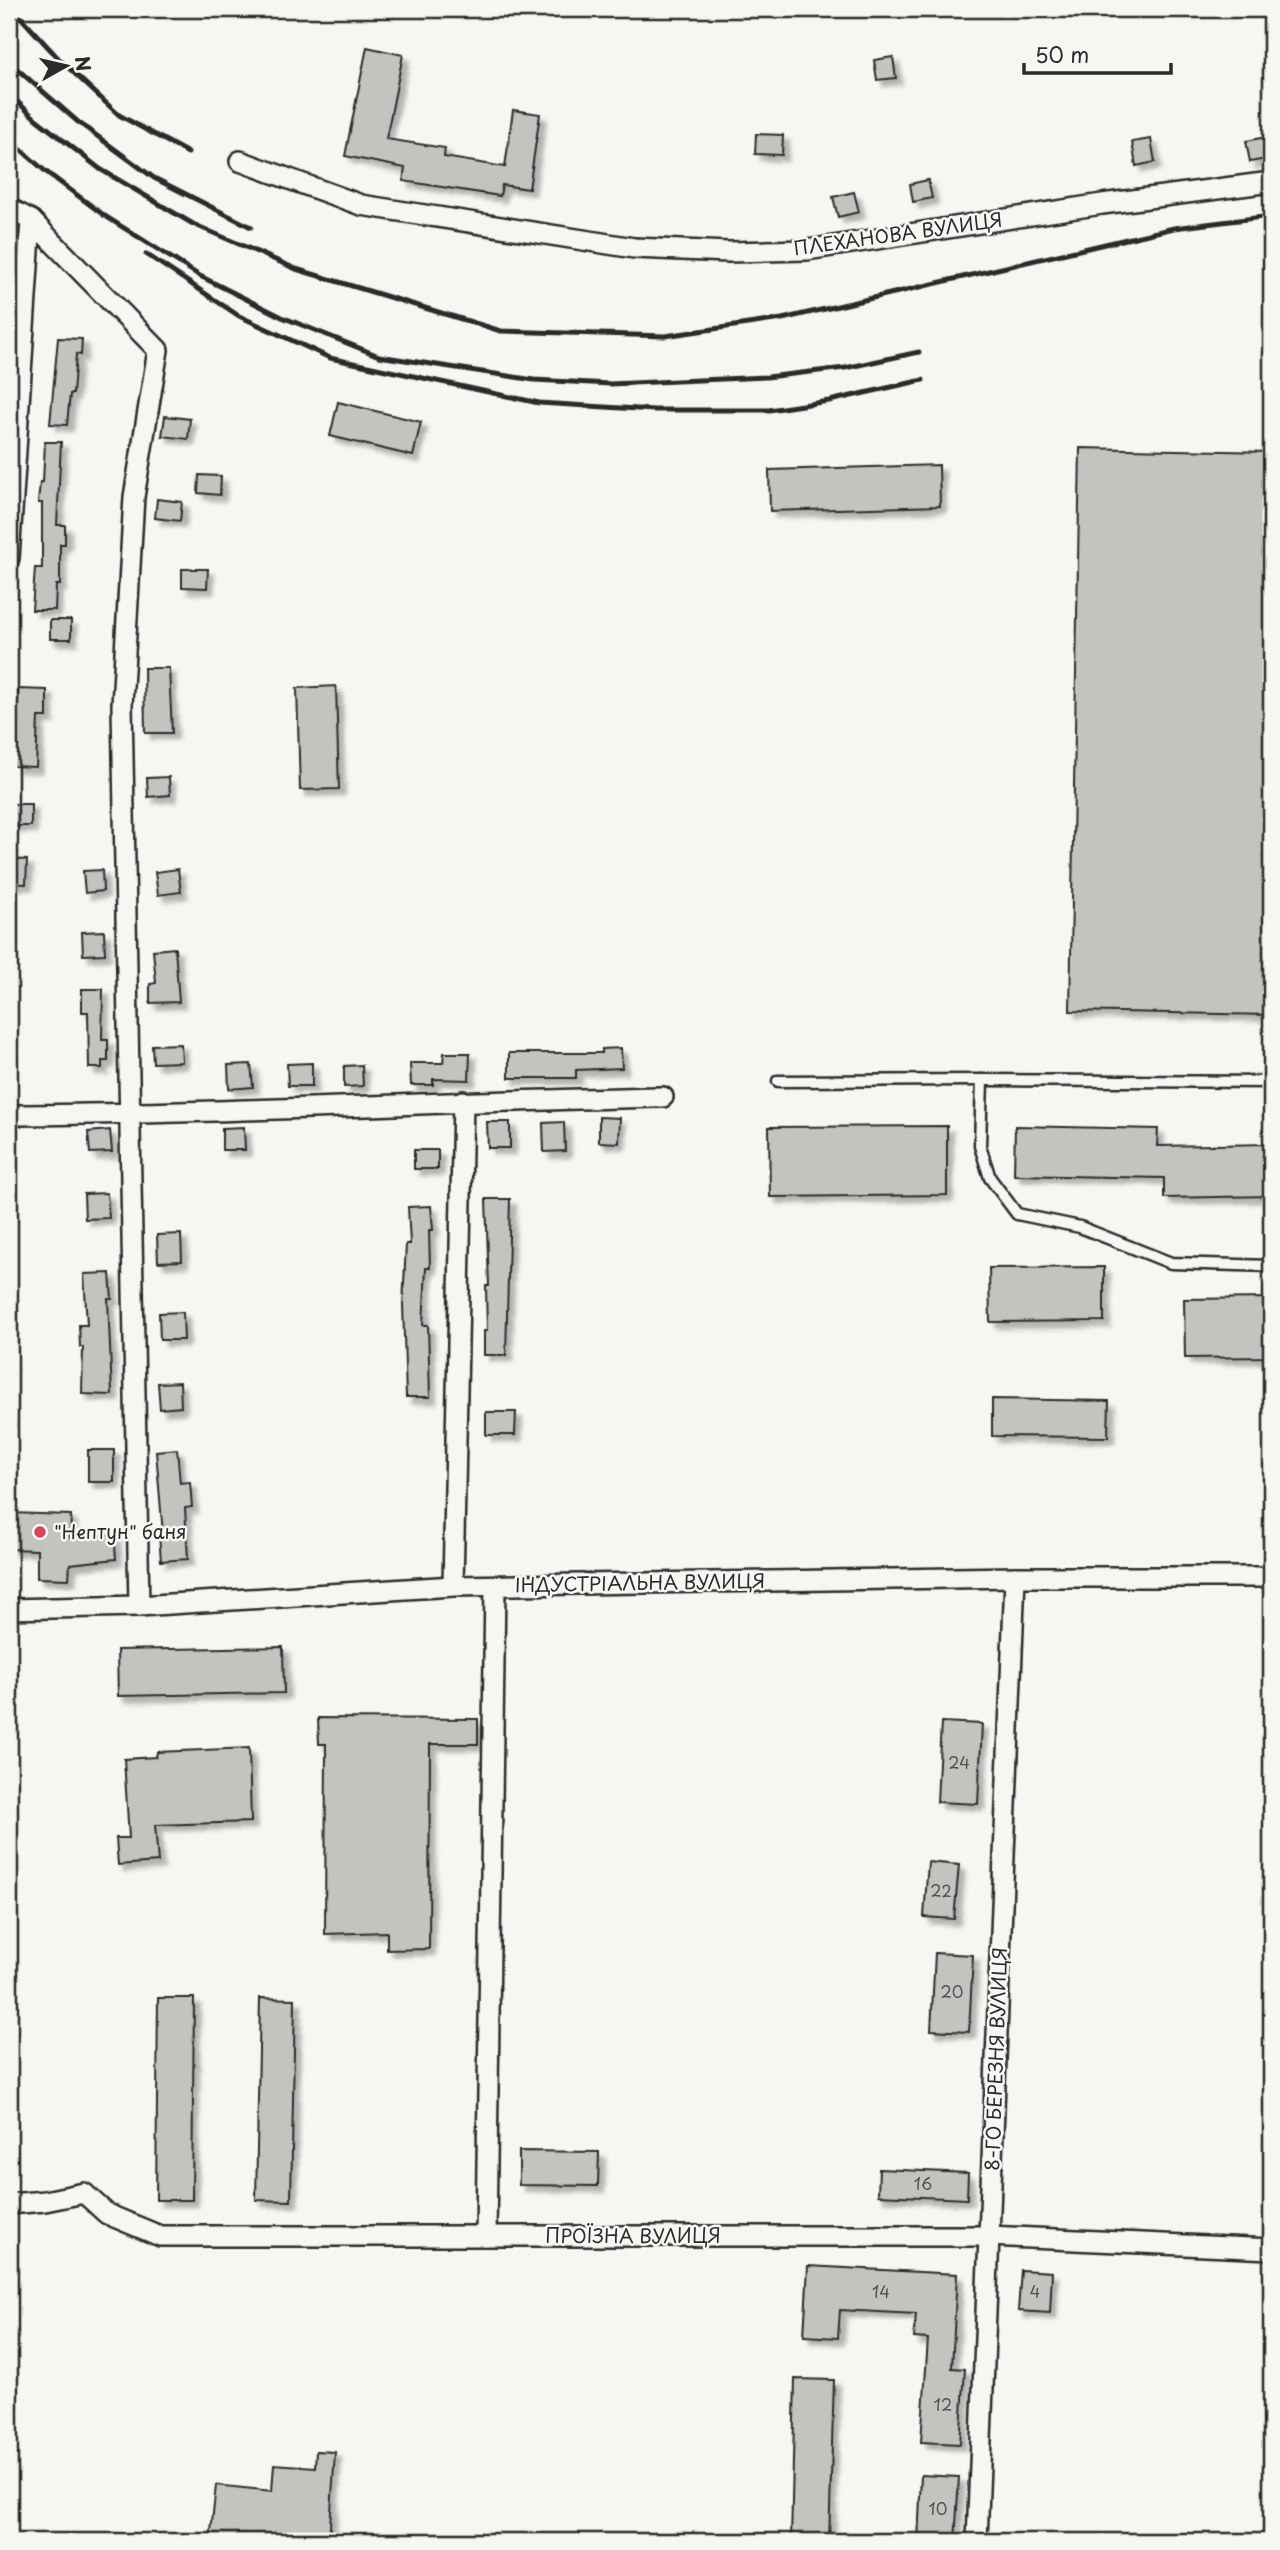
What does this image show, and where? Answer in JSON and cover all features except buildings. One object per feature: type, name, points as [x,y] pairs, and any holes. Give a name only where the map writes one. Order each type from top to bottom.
[{"type":"street","name":"ПЛЕХАНОВА ВУЛИЦЯ","points":[[240,161],[362,205],[634,248],[729,252],[807,250],[1102,204],[1271,182]]},
{"type":"street","points":[[9,208],[31,220],[158,350],[134,497],[122,705],[139,1605]]},
{"type":"street","points":[[9,558],[31,220]]},
{"type":"street","points":[[9,1115],[130,1114],[463,1101],[663,1097]]},
{"type":"street","points":[[453,1586],[463,1101]]},
{"type":"street","name":"ІНДУСТРІАЛЬНА ВУЛИЦЯ","points":[[9,1609],[139,1605],[453,1586],[1015,1577],[1271,1577]]},
{"type":"street","name":"8-ГО БЕРЕЗНЯ ВУЛИЦЯ","points":[[976,2541],[1015,1577]]},
{"type":"street","points":[[486,2236],[495,1586]]},
{"type":"street","name":"ПРОЇЗНА ВУЛИЦЯ","points":[[9,2204],[46,2201],[84,2193],[107,2214],[160,2236],[989,2236],[1271,2249]]},
{"type":"lane","points":[[982,1080],[980,1146],[990,1178],[1017,1214],[1080,1227],[1171,1263],[1271,1266]]},
{"type":"lane","points":[[778,1081],[1271,1082]]},
{"type":"railway","points":[[13,9],[60,60],[119,115],[188,153]]},
{"type":"railway","points":[[9,62],[78,122],[154,178],[251,227]]},
{"type":"railway","points":[[9,94],[36,119],[100,169],[193,224],[296,269],[501,331],[665,336],[782,319],[1174,228],[1271,216]]},
{"type":"railway","points":[[9,139],[45,171],[105,216],[200,276],[282,317],[379,356],[534,380],[610,384],[767,377],[845,368],[919,352]]},
{"type":"railway","points":[[146,254],[239,316],[330,358],[539,403],[654,410],[769,410],[829,401],[923,380]]},
{"type":"place","name":"\"Нептун\" баня","points":[[40,1532]]}]
